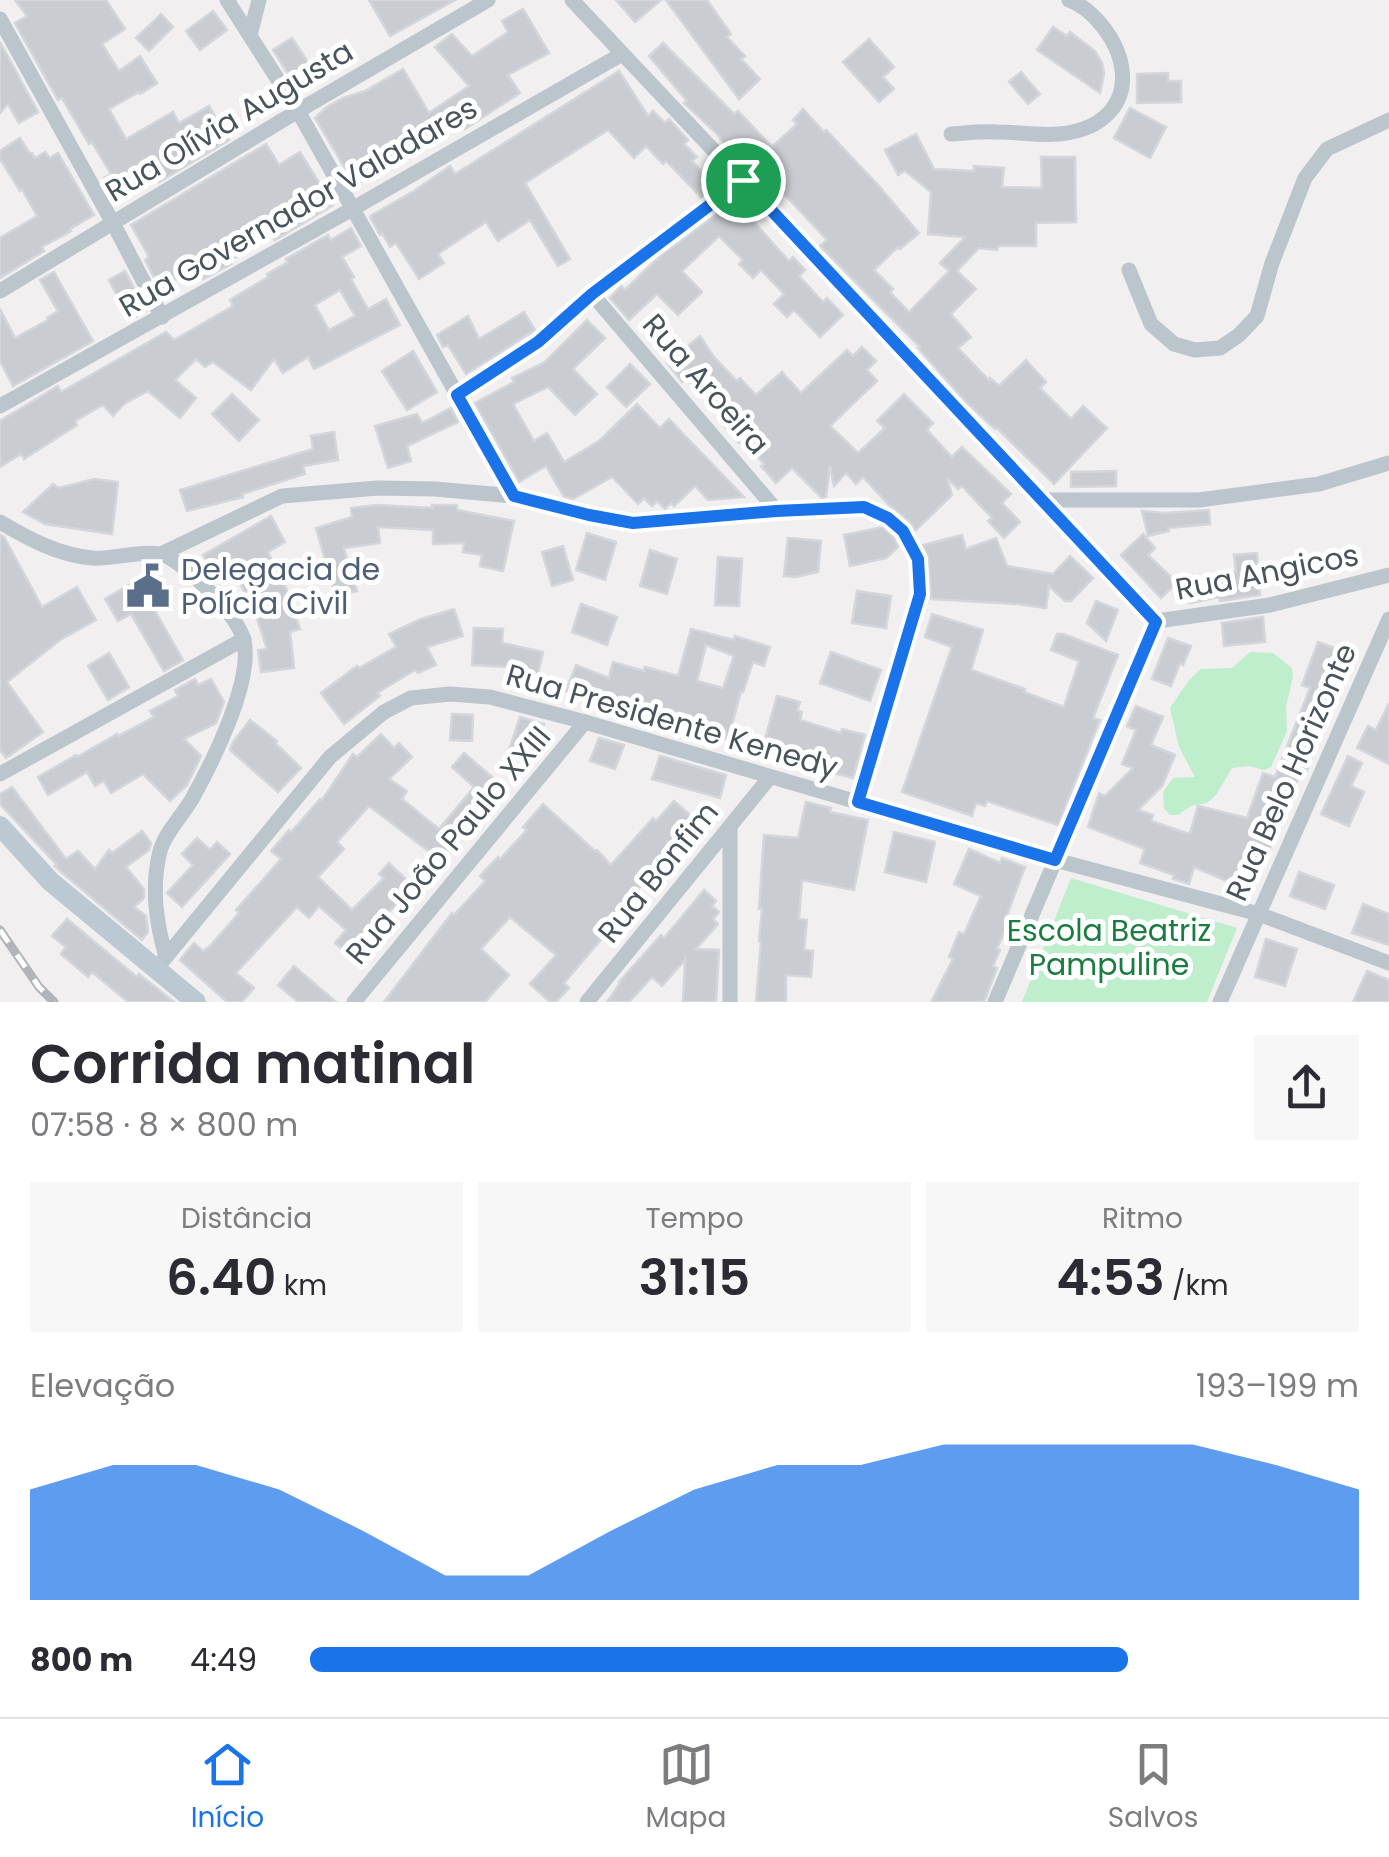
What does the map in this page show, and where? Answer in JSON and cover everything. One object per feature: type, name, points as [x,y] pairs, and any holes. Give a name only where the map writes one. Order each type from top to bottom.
[{"type":"main road","points":[[0,826],[50,881],[161,963],[196,1002]]},
{"type":"street","points":[[227,0],[298,111],[514,496]]},
{"type":"street","points":[[250,35],[258,0]]},
{"type":"street","name":"Rua Olívia Augusta","points":[[0,291],[488,0]]},
{"type":"street","points":[[572,0],[1156,622],[995,1002]]},
{"type":"street","points":[[950,134],[1078,132],[1112,111],[1121,94],[1123,74],[1119,56],[1113,41],[1091,14],[1069,0]]},
{"type":"street","points":[[0,19],[162,316]]},
{"type":"street","name":"Rua Governador Valadares","points":[[0,406],[622,54]]},
{"type":"street","points":[[1130,270],[1151,324],[1174,344],[1195,350],[1220,348],[1240,335],[1257,316],[1305,178],[1327,150],[1389,120]]},
{"type":"street","points":[[457,395],[538,342],[592,294],[743,180]]},
{"type":"street","name":"Rua Aroeira","points":[[592,294],[776,511]]},
{"type":"street","points":[[1041,500],[1199,500],[1319,484],[1389,463]]},
{"type":"street","points":[[0,522],[36,544],[92,558],[163,553],[282,496],[378,488],[514,496],[633,523],[864,507],[888,518],[903,531],[918,559],[920,594],[858,802]]},
{"type":"street","points":[[161,963],[154,898],[161,848],[224,736],[244,666],[244,638],[219,600],[163,553]]},
{"type":"street","name":"Rua Angicos","points":[[1156,622],[1270,606],[1389,575]]},
{"type":"street","name":"Rua Belo Horizonte","points":[[1220,1002],[1389,619]]},
{"type":"street","points":[[0,774],[244,638]]},
{"type":"street","name":"Rua Presidente Kenedy","points":[[161,963],[330,757],[384,712],[411,698],[450,694],[490,697],[586,722],[1055,860],[1259,914],[1389,963]]},
{"type":"street","name":"Rua João Paulo XXIII","points":[[354,1002],[586,722]]},
{"type":"street","name":"Rua Bonfim","points":[[587,1002],[770,777]]},
{"type":"street","points":[[730,829],[730,1002]]},
{"type":"green space","points":[[1250,652],[1273,653],[1292,668],[1287,731],[1271,767],[1232,768],[1207,803],[1170,815],[1164,808],[1163,792],[1173,778],[1195,777],[1179,747],[1170,708],[1201,669],[1232,668]]},
{"type":"green space","name":"Escola Beatriz Pampuline","points":[[1071,878],[1237,928],[1207,1002],[1022,1002]]},
{"type":"building","points":[[15,0],[106,0],[125,29],[102,44],[119,71],[140,56],[157,83],[109,109],[126,139],[173,112],[179,123],[209,106],[229,140],[159,182],[153,172],[114,195],[104,178],[111,174],[62,98],[58,100],[15,23],[27,16]]},
{"type":"building","points":[[369,0],[455,0],[390,36]]},
{"type":"building","points":[[616,0],[661,0],[635,22]]},
{"type":"building","points":[[666,0],[707,0],[731,34],[727,37],[745,56],[741,59],[760,79],[739,99]]},
{"type":"building","points":[[523,9],[549,53],[508,75],[520,93],[465,129],[459,120],[355,185],[315,118],[343,98],[365,91],[403,69],[429,113],[469,86],[435,47],[452,34],[472,56],[508,32],[502,21]]},
{"type":"building","points":[[213,11],[227,30],[200,50],[186,31]]},
{"type":"building","points":[[161,14],[173,27],[149,51],[136,38]]},
{"type":"building","points":[[1053,27],[1067,36],[1070,32],[1095,51],[1104,74],[1100,93],[1037,50]]},
{"type":"building","points":[[292,38],[317,76],[298,90],[273,50]]},
{"type":"building","points":[[869,39],[894,67],[883,77],[894,89],[879,102],[843,62]]},
{"type":"building","points":[[0,42],[38,112],[19,123],[8,104],[0,113]]},
{"type":"building","points":[[663,43],[772,147],[797,124],[793,120],[803,109],[878,185],[919,233],[874,270],[909,312],[949,271],[940,263],[965,237],[928,234],[931,192],[905,171],[898,175],[885,150],[916,134],[934,169],[1004,168],[1002,187],[1042,188],[1041,157],[1075,157],[1076,222],[1036,223],[1036,246],[979,248],[957,271],[976,289],[951,314],[971,337],[958,348],[989,380],[999,386],[1026,360],[1046,382],[1040,388],[1071,419],[1083,406],[1107,428],[1054,484],[965,401],[920,347],[820,246],[827,240],[784,194],[781,197],[749,166],[746,169],[684,103],[687,101],[649,56]]},
{"type":"building","points":[[619,71],[648,116],[653,111],[665,123],[669,119],[688,140],[684,144],[697,157],[692,161],[716,186],[701,197],[646,146],[634,158],[608,130],[525,183],[570,259],[558,266],[530,220],[498,241],[486,222],[438,254],[444,263],[419,279],[396,243],[390,247],[380,235],[372,215],[450,166],[455,174]]},
{"type":"building","points":[[1021,72],[1040,94],[1028,104],[1009,82]]},
{"type":"building","points":[[1168,73],[1168,81],[1181,81],[1181,102],[1137,103],[1137,74]]},
{"type":"building","points":[[1130,108],[1166,127],[1150,158],[1114,138]]},
{"type":"building","points":[[20,138],[35,158],[45,152],[50,158],[58,153],[94,215],[0,278],[0,238],[37,216],[0,159],[0,151]]},
{"type":"building","points":[[266,144],[279,165],[300,152],[333,205],[275,240],[271,234],[203,279],[196,268],[160,289],[145,260],[148,255],[131,225]]},
{"type":"building","points":[[735,201],[789,261],[793,257],[805,270],[799,276],[823,302],[827,298],[843,315],[820,337],[794,310],[787,317],[774,304],[784,294],[761,270],[753,278],[739,264],[743,260],[719,236],[682,271],[702,292],[678,315],[657,294],[629,320],[610,298]]},
{"type":"building","points":[[351,228],[361,246],[342,257],[354,277],[351,279],[368,309],[386,299],[400,325],[314,369],[308,357],[283,373],[274,359],[251,390],[213,362],[205,367],[196,359],[175,380],[196,398],[180,418],[148,391],[124,404],[113,416],[103,405],[24,459],[21,454],[0,467],[0,421],[58,386],[61,392],[166,332],[174,340],[233,306],[230,300],[268,277],[288,262],[286,259],[328,235],[331,240]],"holes":[[[340,290],[355,316],[329,330],[315,305]]]},
{"type":"building","points":[[125,271],[146,311],[130,320],[109,280]]},
{"type":"building","points":[[54,272],[93,341],[13,386],[0,361],[0,309],[15,338],[48,320],[58,311],[40,280]]},
{"type":"building","points":[[524,312],[535,330],[466,374],[437,335],[468,316],[479,339]]},
{"type":"building","points":[[587,320],[605,338],[573,369],[597,394],[575,415],[548,387],[513,404],[534,441],[547,433],[564,462],[599,441],[637,404],[660,428],[669,419],[744,497],[708,500],[695,486],[674,506],[671,503],[665,509],[657,501],[652,506],[644,498],[638,504],[612,477],[573,499],[564,497],[546,466],[519,482],[475,403],[545,362]]},
{"type":"building","points":[[700,336],[714,357],[756,395],[782,372],[801,393],[847,350],[853,356],[862,347],[876,361],[867,370],[877,381],[830,426],[858,453],[885,428],[877,421],[904,394],[933,423],[927,430],[952,457],[962,447],[1011,494],[1002,503],[1020,522],[1004,538],[988,521],[992,518],[962,486],[958,489],[947,478],[952,495],[915,531],[863,477],[856,484],[846,473],[834,486],[830,466],[826,497],[822,498],[792,468],[776,483],[761,466],[764,464],[724,426],[729,421],[687,379],[682,382],[667,363]]},
{"type":"building","points":[[413,351],[437,392],[407,410],[382,371]]},
{"type":"building","points":[[630,364],[650,384],[626,407],[607,387]]},
{"type":"building","points":[[232,394],[259,420],[239,441],[212,414]]},
{"type":"building","points":[[451,408],[458,422],[407,446],[411,461],[388,468],[375,426],[417,414],[422,423]]},
{"type":"building","points":[[334,432],[338,460],[303,466],[305,474],[242,494],[243,497],[187,511],[180,490],[313,449],[311,436]]},
{"type":"building","points":[[1116,471],[1116,486],[1071,487],[1071,472]]},
{"type":"building","points":[[94,479],[118,482],[112,534],[45,524],[23,512],[53,484],[59,488]]},
{"type":"building","points":[[457,505],[457,510],[514,521],[503,571],[480,566],[482,555],[463,552],[464,543],[433,544],[433,530],[378,527],[380,543],[344,548],[357,591],[336,597],[316,528],[352,517],[351,508]]},
{"type":"building","points":[[1209,510],[1210,524],[1168,528],[1169,531],[1148,536],[1142,511],[1165,513]]},
{"type":"building","points":[[271,516],[285,542],[268,552],[285,585],[300,629],[290,632],[294,668],[261,672],[258,650],[267,649],[256,615],[234,571],[217,580],[203,555]]},
{"type":"building","points":[[883,527],[898,547],[886,558],[850,566],[844,535]]},
{"type":"building","points":[[587,533],[616,542],[605,580],[576,570]]},
{"type":"building","points":[[1143,534],[1155,548],[1148,555],[1177,583],[1161,598],[1121,555]]},
{"type":"building","points":[[0,535],[42,607],[77,587],[96,620],[60,640],[7,682],[43,732],[6,758],[0,750]]},
{"type":"building","points":[[962,535],[966,549],[996,538],[1007,566],[1053,574],[1070,556],[1093,578],[1071,601],[1065,601],[1049,586],[1046,608],[931,599],[928,558],[923,545]]},
{"type":"building","points":[[788,538],[821,541],[818,572],[784,576]]},
{"type":"building","points":[[563,546],[573,580],[552,586],[542,552]]},
{"type":"building","points":[[650,550],[677,559],[667,594],[640,586]]},
{"type":"building","points":[[1257,553],[1260,595],[1190,603],[1186,581],[1236,571],[1234,555]]},
{"type":"building","points":[[718,557],[742,559],[739,606],[715,605]]},
{"type":"building","points":[[146,575],[159,597],[150,602],[183,660],[164,671],[131,614],[118,621],[105,599]]},
{"type":"building","points":[[857,591],[891,596],[886,628],[852,623]]},
{"type":"building","points":[[1096,601],[1118,610],[1106,641],[1087,623]]},
{"type":"building","points":[[581,604],[617,617],[607,645],[572,632]]},
{"type":"building","points":[[454,609],[463,636],[427,647],[436,665],[418,673],[415,670],[377,693],[380,696],[344,724],[321,693],[357,666],[396,647],[389,634]]},
{"type":"building","points":[[932,614],[983,630],[971,670],[1064,707],[1079,661],[1051,650],[1057,634],[1118,655],[1093,718],[1100,720],[1058,825],[987,801],[985,806],[976,803],[972,816],[902,792],[952,647],[925,637]]},
{"type":"building","points":[[1263,617],[1265,642],[1224,646],[1222,623]]},
{"type":"building","points":[[474,628],[503,629],[502,643],[543,652],[537,678],[508,672],[509,667],[472,665]]},
{"type":"building","points":[[691,629],[770,647],[764,666],[753,662],[728,740],[668,722],[669,719],[566,691],[576,665],[609,678],[613,662],[678,676]],"holes":[[[706,645],[734,656],[723,688],[697,681]]]},
{"type":"building","points":[[1168,638],[1191,646],[1171,686],[1152,679]]},
{"type":"building","points":[[1318,642],[1351,654],[1305,775],[1300,773],[1268,853],[1262,851],[1248,890],[1194,867],[1189,884],[1173,879],[1174,875],[1140,863],[1145,849],[1088,827],[1099,793],[1105,796],[1133,768],[1122,764],[1136,730],[1127,726],[1136,706],[1163,717],[1151,745],[1175,755],[1162,786],[1138,810],[1153,815],[1151,821],[1186,833],[1190,833],[1198,806],[1247,818],[1263,773],[1275,777],[1310,688],[1302,685]]},
{"type":"building","points":[[831,652],[881,670],[870,701],[820,683]]},
{"type":"building","points":[[109,653],[129,687],[108,700],[88,666]]},
{"type":"building","points":[[195,679],[198,685],[211,679],[224,702],[216,723],[184,739],[201,756],[187,785],[170,801],[143,774],[111,793],[104,781],[95,786],[87,772],[48,795],[38,777],[154,717],[150,711],[178,696],[175,690]]},
{"type":"building","points":[[777,696],[800,702],[800,720],[841,733],[842,729],[865,735],[853,778],[830,772],[832,765],[764,743]]},
{"type":"building","points":[[1389,703],[1389,764],[1357,748],[1368,726],[1376,730]]},
{"type":"building","points":[[452,714],[473,715],[472,741],[450,740]]},
{"type":"building","points":[[520,717],[544,724],[533,758],[509,750]]},
{"type":"building","points":[[250,720],[277,741],[301,768],[278,792],[230,750]]},
{"type":"building","points":[[381,734],[394,748],[399,743],[412,757],[389,779],[407,791],[402,799],[439,829],[474,787],[452,767],[464,753],[499,783],[484,801],[490,807],[475,825],[470,820],[439,859],[369,806],[337,842],[344,849],[318,877],[352,910],[384,878],[379,874],[389,863],[413,886],[373,929],[380,935],[356,962],[335,943],[346,930],[319,906],[309,918],[297,907],[236,973],[254,988],[242,1002],[227,1002],[180,960],[194,943],[203,951],[210,946],[281,859],[271,851],[322,800],[353,754],[357,757]]},
{"type":"building","points":[[599,738],[624,745],[615,769],[590,761]]},
{"type":"building","points":[[660,756],[726,775],[720,798],[652,779]]},
{"type":"building","points":[[1348,756],[1362,763],[1351,786],[1364,792],[1349,826],[1321,814]]},
{"type":"building","points":[[12,787],[66,859],[78,851],[95,869],[109,850],[112,853],[142,831],[151,843],[149,850],[126,867],[144,889],[144,898],[134,907],[146,916],[148,932],[142,940],[60,871],[0,804],[0,794]]},
{"type":"building","points":[[674,801],[706,829],[691,847],[686,843],[650,882],[647,879],[618,911],[622,915],[564,983],[569,988],[556,1002],[550,1002],[530,984],[556,955],[510,917],[481,949],[509,975],[485,1002],[384,1002],[452,913],[485,881],[480,876],[527,830],[523,827],[543,804],[611,865],[653,818],[656,821]]},
{"type":"building","points":[[806,802],[868,820],[854,890],[802,880],[799,919],[807,920],[804,950],[813,951],[811,977],[786,975],[786,1002],[756,1002],[764,835],[798,838]]},
{"type":"building","points":[[894,832],[935,842],[926,882],[885,872]]},
{"type":"building","points":[[197,838],[210,850],[217,842],[230,854],[182,907],[167,893],[193,865],[182,854]]},
{"type":"building","points":[[969,849],[1000,863],[1002,858],[1025,867],[1007,915],[1012,917],[997,948],[1000,950],[993,966],[997,968],[984,1002],[931,1002],[953,959],[949,957],[959,932],[964,934],[981,896],[954,884]]},
{"type":"building","points":[[1299,872],[1334,885],[1325,909],[1290,896]]},
{"type":"building","points":[[704,890],[716,901],[712,906],[719,912],[713,919],[718,924],[696,949],[719,950],[716,1002],[683,1002],[685,960],[662,986],[652,977],[629,1002],[607,1002],[619,982],[661,935],[664,938]]},
{"type":"building","points":[[1363,904],[1389,914],[1389,945],[1352,933]]},
{"type":"building","points":[[67,919],[174,1002],[128,1002],[92,972],[88,977],[61,954],[66,947],[52,936]]},
{"type":"building","points":[[1266,939],[1297,949],[1285,986],[1255,977]]},
{"type":"building","points":[[294,966],[336,1002],[298,1002],[278,985]]},
{"type":"building","points":[[1367,971],[1389,980],[1389,1002],[1353,1002]]},
{"type":"railway","points":[[0,930],[54,1002]]},
{"type":"place","name":"Delegacia de Polícia Civil","points":[[148,586]]},
{"type":"route","points":[[743,180],[1156,622],[1055,860],[858,802],[920,594],[918,559],[903,531],[888,518],[864,507],[633,523],[514,496],[457,395],[538,342],[592,294],[743,180]]}]
